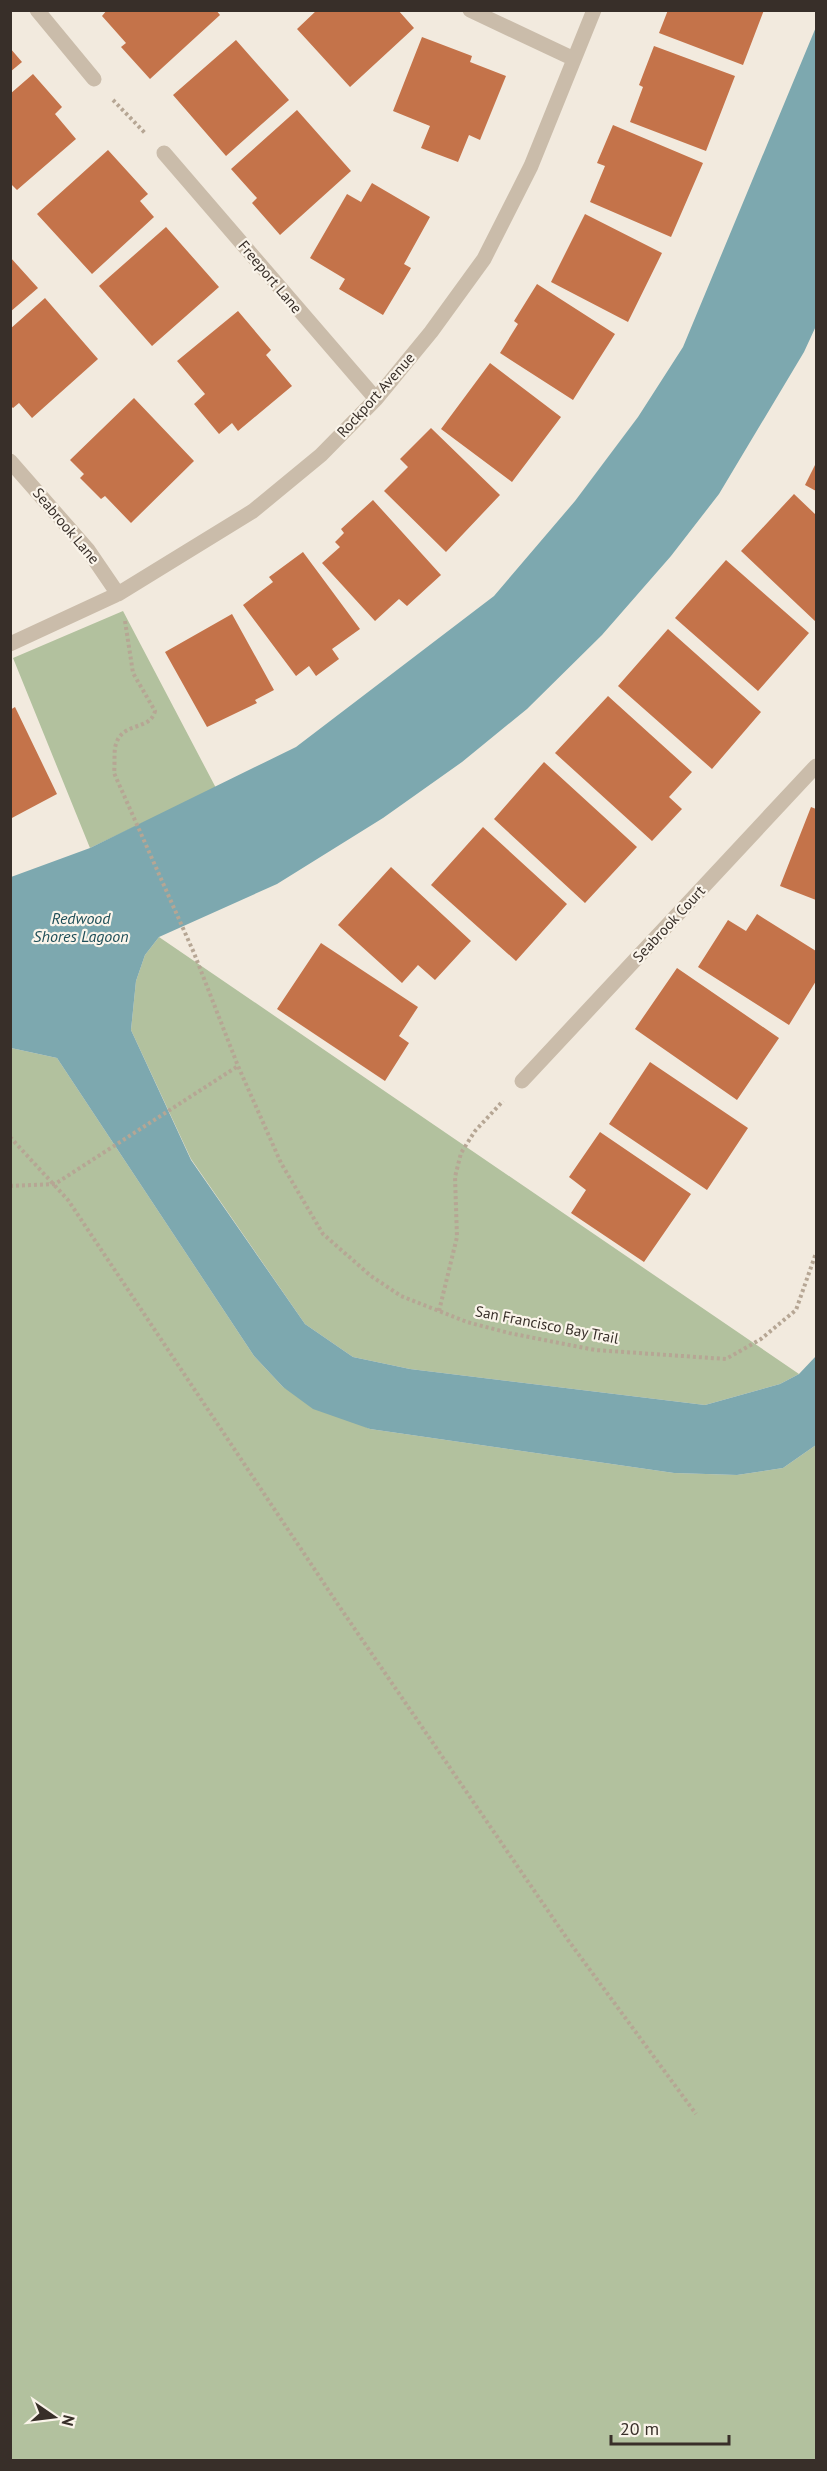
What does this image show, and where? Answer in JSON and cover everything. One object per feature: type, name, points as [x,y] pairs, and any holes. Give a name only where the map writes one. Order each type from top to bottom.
[{"type":"street","points":[[36,10],[94,79]]},
{"type":"street","points":[[470,10],[574,59]]},
{"type":"street","name":"Rockport Avenue","points":[[10,644],[118,594],[253,511],[321,455],[376,399],[431,332],[484,258],[531,166],[594,10]]},
{"type":"street","name":"Freeport Lane","points":[[164,153],[376,399]]},
{"type":"street","name":"Seabrook Lane","points":[[10,461],[88,550],[118,594]]},
{"type":"street","name":"Seabrook Court","points":[[522,1082],[816,766]]},
{"type":"path","points":[[94,79],[164,153]]},
{"type":"path","name":"San Francisco Bay Trail","points":[[118,594],[128,632],[133,673],[155,711],[153,717],[144,725],[134,725],[125,730],[115,746],[114,773],[194,953],[238,1066],[281,1163],[323,1234],[371,1276],[401,1296],[439,1311],[509,1333],[596,1350],[726,1359],[741,1353],[796,1310],[816,1253]]},
{"type":"path","points":[[10,1186],[56,1184],[238,1066]]},
{"type":"path","points":[[439,1311],[457,1237],[455,1177],[461,1153],[475,1131],[522,1082]]},
{"type":"path","points":[[10,1137],[56,1184],[339,1606],[562,1930],[696,2114]]},
{"type":"green space","points":[[123,611],[216,788],[90,848],[13,658]]},
{"type":"green space","points":[[159,937],[799,1374],[780,1384],[705,1405],[410,1369],[353,1357],[305,1324],[191,1159],[131,1030],[136,981],[145,955]]},
{"type":"green space","points":[[11,1048],[57,1058],[254,1356],[283,1387],[370,1429],[674,1473],[737,1475],[783,1468],[816,1445],[816,2460],[11,2460]]},
{"type":"water","name":"Redwood Shores Lagoon","points":[[816,27],[816,326],[804,352],[719,494],[671,556],[602,635],[527,709],[462,762],[383,818],[277,884],[159,937],[145,955],[136,981],[131,1030],[191,1160],[305,1324],[353,1357],[410,1369],[705,1405],[780,1384],[799,1374],[816,1356],[816,1445],[783,1468],[737,1475],[674,1473],[370,1429],[313,1409],[283,1387],[254,1356],[57,1058],[11,1048],[11,877],[90,848],[296,747],[494,596],[575,501],[638,417],[683,347]]},
{"type":"building","points":[[107,10],[216,10],[220,15],[150,79],[121,47],[126,43],[102,16]]},
{"type":"building","points":[[317,10],[398,10],[414,28],[350,87],[297,29]]},
{"type":"building","points":[[668,10],[764,10],[743,65],[659,33]]},
{"type":"building","points":[[422,37],[472,56],[470,62],[506,76],[480,140],[469,135],[458,162],[421,148],[430,126],[393,111]]},
{"type":"building","points":[[236,40],[289,100],[226,156],[173,95]]},
{"type":"building","points":[[654,46],[735,76],[706,151],[630,122],[643,87],[639,85]]},
{"type":"building","points":[[10,48],[22,62],[10,72]]},
{"type":"building","points":[[33,74],[62,107],[55,114],[76,139],[17,190],[10,183],[10,94]]},
{"type":"building","points":[[297,110],[351,171],[280,235],[252,203],[257,198],[231,169]]},
{"type":"building","points":[[613,125],[703,163],[671,237],[590,202],[605,166],[597,163]]},
{"type":"building","points":[[108,150],[148,194],[140,201],[154,217],[92,274],[37,214]]},
{"type":"building","points":[[372,183],[430,217],[404,264],[411,268],[383,315],[339,289],[345,279],[310,258],[347,194],[361,202]]},
{"type":"building","points":[[585,214],[662,253],[628,322],[551,282]]},
{"type":"building","points":[[166,227],[219,287],[152,346],[99,286]]},
{"type":"building","points":[[10,257],[38,288],[10,312]]},
{"type":"building","points":[[537,284],[615,334],[573,400],[500,353],[518,324],[514,321]]},
{"type":"building","points":[[45,298],[98,359],[32,418],[19,403],[13,408],[10,405],[10,329]]},
{"type":"building","points":[[238,311],[271,350],[266,355],[292,386],[238,431],[232,423],[219,434],[194,404],[205,394],[177,361]]},
{"type":"building","points":[[490,363],[561,417],[512,482],[441,429]]},
{"type":"building","points":[[134,398],[194,461],[131,523],[105,496],[101,499],[80,478],[84,474],[70,460]]},
{"type":"building","points":[[431,428],[500,495],[446,552],[384,491],[408,467],[400,459]]},
{"type":"building","points":[[816,463],[816,491],[805,485]]},
{"type":"building","points":[[794,494],[816,515],[816,622],[741,551]]},
{"type":"building","points":[[373,500],[441,575],[407,606],[399,599],[375,621],[322,563],[340,547],[335,542],[344,533],[341,529]]},
{"type":"building","points":[[303,552],[360,629],[332,649],[339,659],[316,676],[309,666],[296,676],[243,605],[273,582],[269,577]]},
{"type":"building","points":[[726,560],[809,633],[758,691],[675,618]]},
{"type":"building","points":[[232,614],[274,690],[255,700],[257,703],[207,727],[165,652]]},
{"type":"building","points":[[668,629],[761,712],[712,769],[618,686]]},
{"type":"building","points":[[608,696],[692,772],[669,797],[682,809],[652,841],[555,753]]},
{"type":"building","points":[[15,707],[57,794],[10,819],[10,710]]},
{"type":"building","points":[[544,762],[637,847],[585,903],[494,819]]},
{"type":"building","points":[[811,807],[816,809],[816,900],[780,886]]},
{"type":"building","points":[[483,827],[567,904],[516,961],[431,885]]},
{"type":"building","points":[[391,867],[471,941],[435,980],[418,965],[402,983],[338,925]]},
{"type":"building","points":[[757,914],[816,951],[816,981],[789,1025],[698,967],[728,920],[746,931]]},
{"type":"building","points":[[321,943],[418,1007],[399,1036],[409,1043],[385,1081],[277,1009]]},
{"type":"building","points":[[677,968],[779,1038],[737,1100],[635,1029]]},
{"type":"building","points":[[650,1062],[748,1128],[707,1190],[609,1124]]},
{"type":"building","points":[[600,1132],[691,1194],[644,1262],[571,1213],[586,1190],[569,1177]]}]
